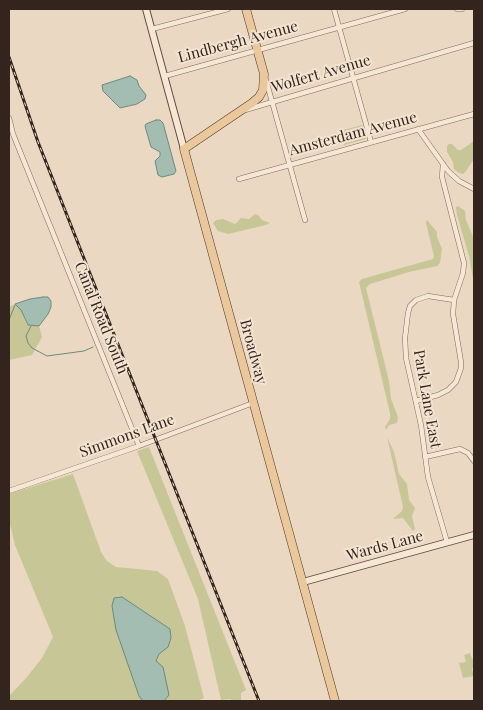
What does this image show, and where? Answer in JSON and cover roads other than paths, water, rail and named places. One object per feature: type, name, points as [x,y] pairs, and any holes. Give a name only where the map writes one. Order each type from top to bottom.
[{"type":"main road","points":[[236,113],[260,96],[265,85],[258,50],[246,9]]},
{"type":"main road","name":"Wolfert Avenue","points":[[184,149],[236,113]]},
{"type":"main road","name":"Broadway","points":[[184,149],[335,701]]},
{"type":"street","name":"Broadway","points":[[146,9],[184,149]]},
{"type":"street","points":[[152,29],[228,9]]},
{"type":"street","points":[[334,9],[371,142]]},
{"type":"street","name":"Lindbergh Avenue","points":[[165,76],[405,9]]},
{"type":"street","points":[[457,9],[462,9]]},
{"type":"street","name":"Wolfert Avenue","points":[[236,113],[474,43]]},
{"type":"street","points":[[264,74],[305,220]]},
{"type":"street","name":"Amsterdam Avenue","points":[[239,179],[474,114]]},
{"type":"street","points":[[9,119],[9,125]]},
{"type":"street","name":"Canal Road South","points":[[9,119],[13,134],[139,446]]},
{"type":"street","points":[[418,129],[442,164],[459,181],[474,189]]},
{"type":"street","points":[[416,401],[443,393],[452,387],[458,376],[461,362],[453,323],[454,300],[463,273],[464,263],[444,182],[442,164]]},
{"type":"street","name":"Park Lane East","points":[[447,542],[428,478],[422,429],[405,352],[406,322],[409,308],[416,300],[426,296],[438,296],[454,300]]},
{"type":"street","name":"Simmons Lane","points":[[9,491],[139,446],[253,403]]},
{"type":"street","points":[[425,457],[459,449],[468,453],[474,461]]},
{"type":"street","name":"Wards Lane","points":[[303,582],[474,534]]},
{"type":"waterway","points":[[9,320],[15,305]]},
{"type":"waterway","points":[[31,326],[26,336],[28,343],[32,348],[47,356],[84,351],[93,347]]},
{"type":"waterway","points":[[104,343],[108,341]]},
{"type":"railway","points":[[9,57],[38,142],[259,701]]}]
